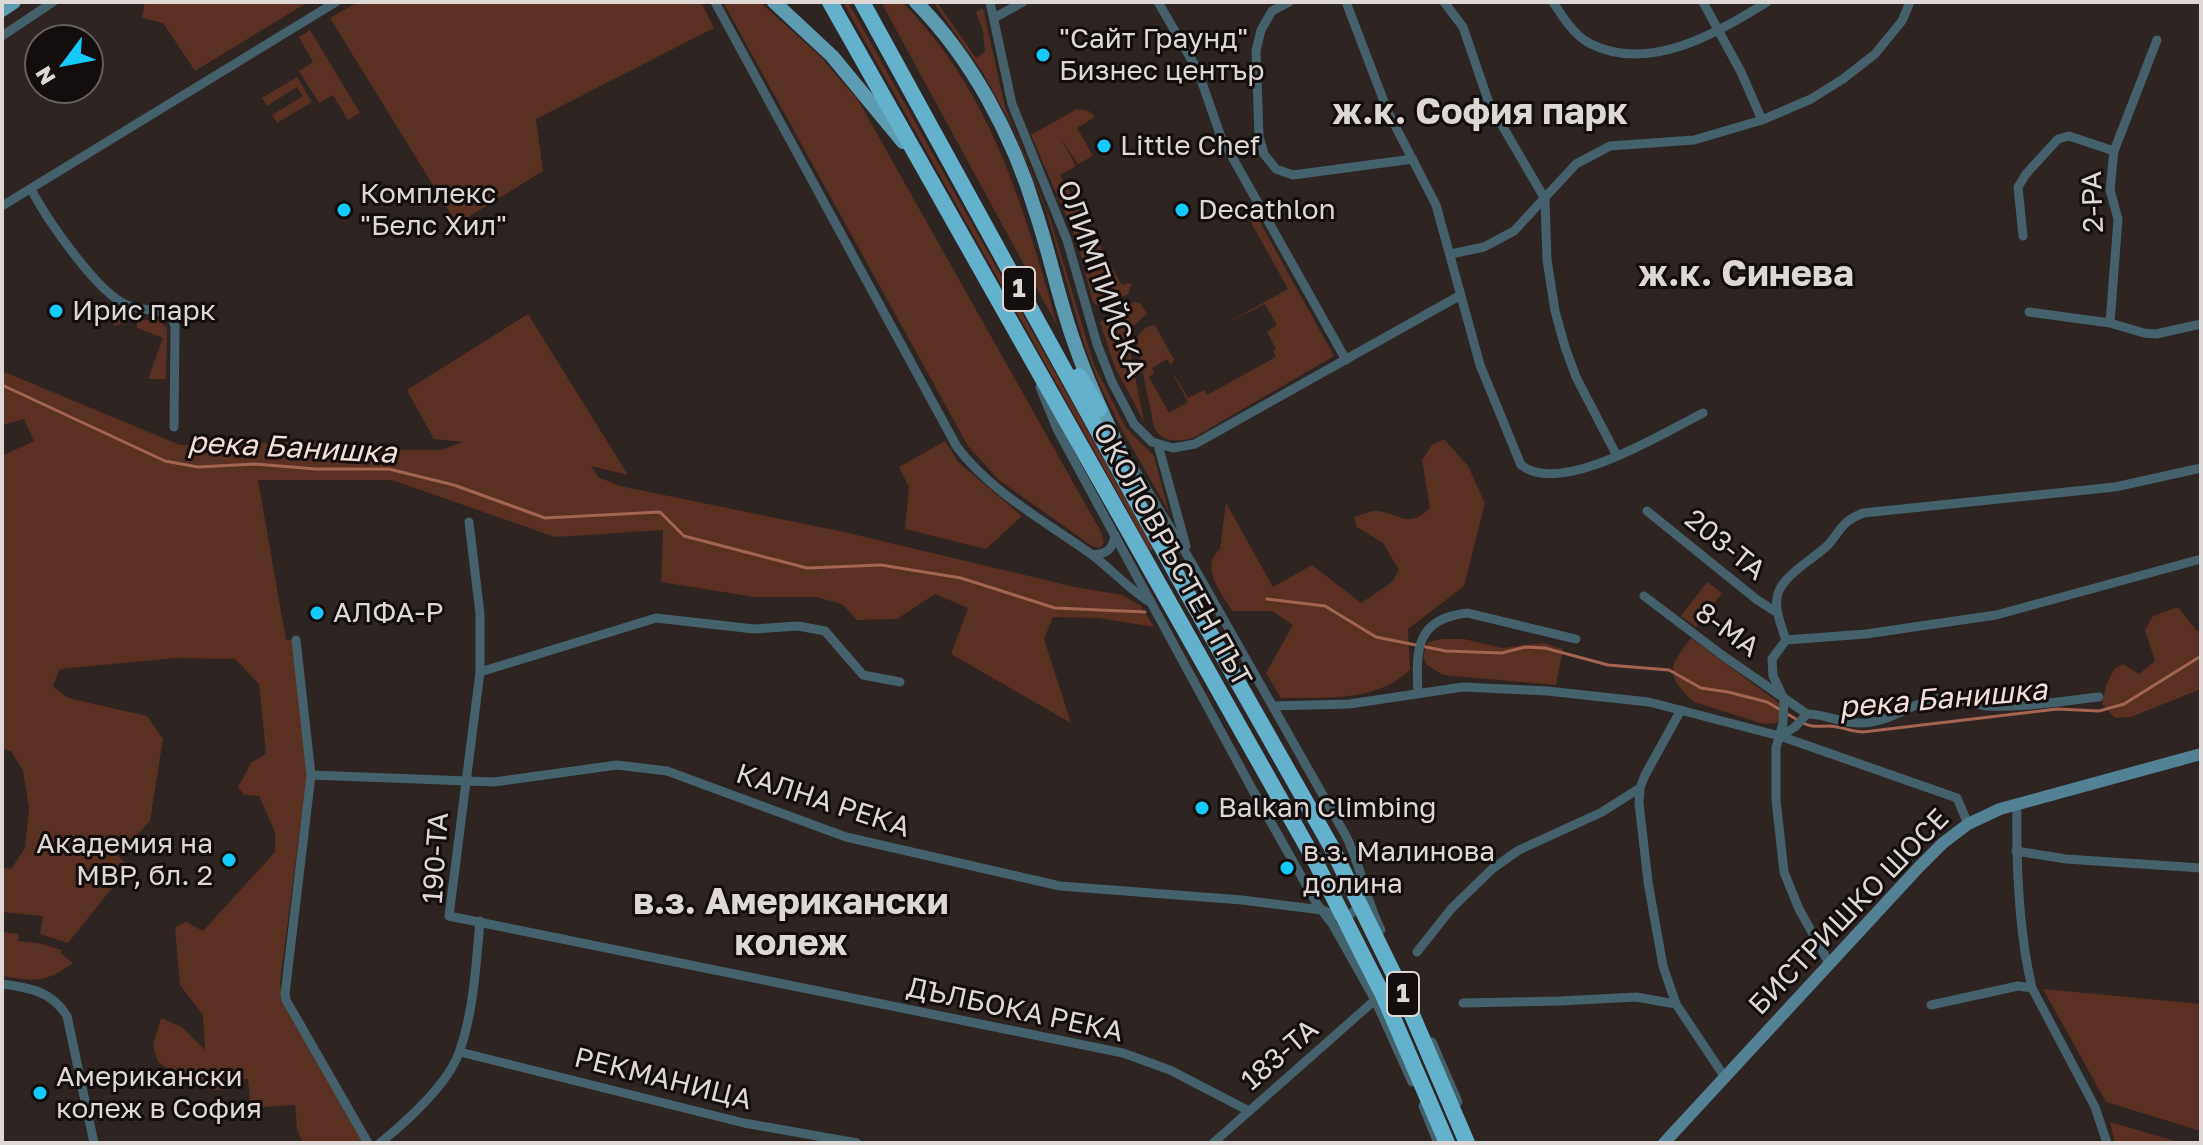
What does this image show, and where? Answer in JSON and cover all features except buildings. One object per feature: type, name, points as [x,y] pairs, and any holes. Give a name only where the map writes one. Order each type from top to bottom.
[{"type":"highway","name":"ОКОЛОВРЪСТЕН ПЪТ","points":[[830,2],[1314,859],[1384,997],[1447,1143]]},
{"type":"highway","name":"ОКОЛОВРЪСТЕН ПЪТ","points":[[862,2],[1177,575],[1332,848],[1401,989],[1467,1143]]},
{"type":"highway","points":[[992,238],[1099,409]]},
{"type":"main road","points":[[2,10],[14,2]]},
{"type":"main road","points":[[774,2],[832,56],[928,174]]},
{"type":"main road","points":[[916,2],[937,23],[993,109],[1020,167],[1036,210],[1073,341],[1099,409],[1177,575]]},
{"type":"street","points":[[2,36],[53,2]]},
{"type":"street","points":[[2,206],[336,2]]},
{"type":"street","points":[[715,2],[957,447],[974,470],[995,487],[1092,555],[1151,603]]},
{"type":"street","points":[[924,2],[937,23]]},
{"type":"street","name":"ОЛИМПИЙСКА","points":[[990,2],[1012,104],[1067,240],[1104,363],[1134,424],[1158,445],[1190,560]]},
{"type":"street","points":[[994,18],[1023,2]]},
{"type":"street","points":[[1158,2],[1198,71],[1221,137],[1346,360]]},
{"type":"street","points":[[1289,2],[1272,11],[1261,30],[1256,51],[1259,136],[1264,154],[1276,169],[1293,175],[1413,159]]},
{"type":"street","points":[[1346,2],[1388,112],[1436,205],[1480,365],[1521,465],[1529,472],[1542,474],[1575,471],[1617,456],[1703,413]]},
{"type":"street","points":[[1444,2],[1463,27],[1489,103],[1545,199],[1547,260],[1555,311],[1565,347],[1576,377],[1617,456]]},
{"type":"street","points":[[1553,2],[1565,21],[1589,43],[1630,55],[1679,47],[1720,31],[1767,2]]},
{"type":"street","points":[[1703,2],[1762,120]]},
{"type":"street","points":[[1451,254],[1484,247],[1514,231],[1576,164],[1610,146],[1694,140],[1762,120],[1811,99],[1875,54],[1902,21],[1910,2]]},
{"type":"street","name":"2-РА","points":[[2110,323],[2118,219],[2110,190],[2114,151],[2157,40]]},
{"type":"street","points":[[2023,236],[2018,187],[2058,139],[2069,136],[2114,151]]},
{"type":"street","points":[[31,189],[82,264],[111,295],[126,305],[171,315],[175,326],[174,427]]},
{"type":"street","points":[[1158,445],[1173,448],[1195,444],[1459,296]]},
{"type":"street","points":[[2029,312],[2110,323],[2156,334],[2201,324]]},
{"type":"street","points":[[1017,332],[1057,429],[1258,800],[1375,1000],[1438,1143]]},
{"type":"street","points":[[1110,428],[1190,560],[1346,836],[1359,865],[1373,913],[1475,1143]]},
{"type":"street","points":[[1786,640],[1776,612],[1778,591],[1787,578],[1829,544],[1847,519],[1863,513],[2115,487],[2201,468]]},
{"type":"street","name":"203-ТА","points":[[1647,511],[1776,612]]},
{"type":"street","name":"190-ТА","points":[[380,1143],[435,1090],[460,1052],[472,994],[480,921],[449,916],[480,672],[480,614],[469,522]]},
{"type":"street","points":[[1092,555],[1108,551],[1114,545],[1115,535]]},
{"type":"street","points":[[1829,963],[1799,909],[1784,872],[1776,800],[1776,748],[1783,723],[1784,699],[1773,676],[1772,659],[1786,640],[1866,634],[1996,615],[2201,559]]},
{"type":"street","name":"8-МА","points":[[1644,596],[1807,714]]},
{"type":"street","points":[[1418,694],[1416,659],[1422,639],[1437,620],[1454,614],[1468,613],[1576,639]]},
{"type":"street","points":[[480,672],[656,618],[754,629],[798,626],[825,631],[863,675],[900,682]]},
{"type":"street","points":[[296,640],[311,775],[285,994],[368,1143]]},
{"type":"street","points":[[1273,706],[1349,704],[1463,687],[1547,691],[1649,702],[1780,736],[1957,798],[1968,824]]},
{"type":"street","points":[[1780,736],[1795,727],[1807,714],[1824,714],[1862,723],[1894,717],[1915,706],[1944,698],[1985,706],[2006,706],[2099,697]]},
{"type":"street","points":[[1681,710],[1640,788],[1648,882],[1663,966],[1676,1004],[1724,1076]]},
{"type":"street","name":"БИСТРИШКО ШОСЕ","points":[[1664,1143],[1943,843],[1968,824],[2017,803],[2201,754]]},
{"type":"street","name":"КАЛНА РЕКА","points":[[311,775],[494,782],[617,765],[643,767],[667,771],[846,837],[1060,886],[1242,900],[1322,910],[1334,917],[1351,914],[1361,903],[1364,884]]},
{"type":"street","points":[[1417,952],[1451,909],[1492,869],[1519,850],[1602,812],[1640,788]]},
{"type":"street","points":[[2017,803],[2016,851],[2027,967],[2032,988],[2095,1107],[2106,1140]]},
{"type":"street","points":[[2016,851],[2066,859],[2201,868]]},
{"type":"street","name":"ДЪЛБОКА РЕКА","points":[[480,921],[1123,1053],[1170,1070],[1249,1111]]},
{"type":"street","points":[[2,984],[36,989],[59,1003],[67,1016],[94,1143]]},
{"type":"street","points":[[1931,1005],[2018,986],[2032,988]]},
{"type":"street","points":[[1463,1003],[1636,997],[1676,1004]]},
{"type":"street","name":"183-ТА","points":[[1213,1143],[1375,1000]]},
{"type":"street","name":"РЕКМАНИЦА","points":[[460,1052],[744,1123],[857,1143]]},
{"type":"shaded area","points":[[145,2],[308,2],[195,71],[163,23],[142,18]]},
{"type":"shaded area","points":[[358,2],[701,2],[714,28],[536,119],[543,171],[457,224],[330,18]]},
{"type":"shaded area","points":[[723,2],[760,2],[819,55],[858,100],[1101,532],[1104,542],[1100,548],[1092,546],[999,480],[968,446]]},
{"type":"shaded area","points":[[843,2],[848,2],[1154,549],[1150,551]]},
{"type":"shaded area","points":[[881,2],[902,2],[960,74],[982,113],[1017,196],[1058,327]]},
{"type":"shaded area","points":[[933,2],[937,2],[976,58],[985,52],[983,31],[976,12],[983,8],[1005,107],[1050,218],[1094,365],[1126,428],[1154,456],[1169,512],[1099,383],[1084,344],[1046,210],[1012,126],[983,73]]},
{"type":"shaded area","points":[[310,30],[360,113],[348,120],[333,95],[319,103],[299,71],[313,62],[299,37]]},
{"type":"shaded area","points":[[297,77],[312,102],[277,123],[272,115],[303,96],[297,87],[267,106],[262,98]]},
{"type":"shaded area","points":[[1077,109],[1089,111],[1095,117],[1077,128],[1093,156],[1078,164],[1060,137],[1076,166],[1060,175],[1122,285],[1132,283],[1128,294],[1100,308],[1093,302],[1077,241],[1031,135]]},
{"type":"shaded area","points":[[1250,204],[1334,356],[1193,438],[1166,439],[1154,427],[1137,344],[1144,329],[1155,325],[1174,360],[1171,365],[1167,359],[1152,368],[1154,374],[1149,377],[1169,413],[1188,402],[1174,376],[1180,372],[1175,376],[1188,398],[1204,390],[1207,395],[1276,357],[1273,351],[1276,349],[1267,332],[1277,325],[1265,304],[1227,323],[1288,289],[1243,208]]},
{"type":"shaded area","points":[[1134,302],[1140,303],[1147,314],[1133,326],[1128,341],[1144,422],[1114,365],[1100,322]]},
{"type":"shaded area","points":[[116,311],[141,320],[159,320],[167,328],[166,379],[148,379],[163,338],[137,328],[137,323],[132,320],[113,326],[118,317]]},
{"type":"shaded area","points":[[528,314],[628,475],[591,466],[598,477],[620,486],[844,532],[1075,587],[1122,595],[1141,606],[1154,627],[1098,618],[1053,617],[1044,639],[1071,723],[951,654],[968,608],[935,594],[897,619],[857,620],[842,604],[816,597],[754,597],[661,582],[663,530],[555,537],[392,480],[258,480],[286,640],[293,640],[307,774],[280,982],[282,1002],[364,1143],[303,1143],[297,1129],[295,1105],[251,1108],[248,1079],[229,1080],[230,1089],[214,1090],[194,1075],[171,1071],[158,1062],[153,1045],[161,1018],[182,1027],[205,1050],[203,1015],[180,985],[175,927],[186,922],[203,931],[275,852],[275,832],[259,796],[244,795],[238,787],[251,763],[266,754],[259,684],[235,659],[176,658],[60,669],[53,686],[68,698],[147,716],[163,739],[150,821],[133,839],[115,835],[114,851],[129,867],[68,943],[40,934],[43,916],[2,912],[2,868],[11,869],[25,848],[29,808],[23,771],[11,751],[2,749],[2,456],[34,441],[24,419],[2,425],[2,371],[180,445],[311,442],[371,450],[441,450],[463,442],[434,439],[407,390]]},
{"type":"shaded area","points":[[1444,439],[1468,466],[1485,503],[1464,586],[1408,629],[1410,670],[1396,681],[1349,696],[1281,698],[1266,673],[1293,625],[1272,611],[1232,611],[1214,580],[1211,563],[1220,549],[1226,503],[1273,587],[1312,565],[1361,603],[1392,582],[1399,570],[1383,543],[1357,527],[1354,517],[1374,511],[1408,519],[1422,515],[1430,508],[1422,460],[1432,445]]},
{"type":"shaded area","points":[[945,441],[959,463],[1022,516],[986,549],[905,529],[909,487],[899,467]]},
{"type":"shaded area","points":[[1707,582],[1722,593],[1696,627],[1681,616]]},
{"type":"shaded area","points":[[2178,607],[2197,631],[2201,630],[2201,689],[2131,717],[2115,718],[2102,704],[2114,669],[2123,664],[2139,674],[2155,661],[2145,630],[2153,616]]},
{"type":"shaded area","points":[[1691,638],[1779,703],[1780,718],[1777,723],[1764,724],[1694,702],[1678,685],[1673,671],[1674,664]]},
{"type":"shaded area","points":[[1464,639],[1502,648],[1543,643],[1563,649],[1556,685],[1443,675],[1427,665],[1423,657],[1428,642]]},
{"type":"shaded area","points":[[2,932],[19,934],[18,941],[62,950],[60,953],[73,963],[47,978],[2,976]]},
{"type":"shaded area","points":[[2043,989],[2201,1004],[2201,1131],[2106,1102]]},
{"type":"shaded area","points":[[2110,1122],[2182,1143],[2115,1143]]},
{"type":"waterway","name":"река Банишка","points":[[2,385],[165,461],[198,467],[255,464],[316,469],[389,469],[454,485],[545,518],[660,512],[684,536],[807,568],[881,565],[961,578],[1055,608],[1145,612]]},
{"type":"waterway","name":"река Банишка","points":[[1267,599],[1325,606],[1376,637],[1446,651],[1502,653],[1525,647],[1545,648],[1608,665],[1669,670],[1701,688],[1767,702],[1796,719]]},
{"type":"waterway","name":"река Банишка","points":[[1803,723],[1863,732],[2057,709],[2099,711],[2124,704],[2201,656]]},
{"type":"place","name":"\"Сайт Граунд\" Бизнес център","points":[[1043,55]]},
{"type":"place","name":"Little Chef","points":[[1104,146]]},
{"type":"place","name":"Комплекс \"Белс Хил\"","points":[[344,210]]},
{"type":"place","name":"Decathlon","points":[[1182,210]]},
{"type":"place","name":"Ирис парк","points":[[56,311]]},
{"type":"place","name":"АЛФА-Р","points":[[317,613]]},
{"type":"place","name":"Balkan Climbing","points":[[1202,808]]},
{"type":"place","name":"Академия на МВР, бл. 2","points":[[229,860]]},
{"type":"place","name":"в.з. Малинова долина","points":[[1287,868]]},
{"type":"place","name":"Американски колеж в София","points":[[40,1093]]},
{"type":"district","name":"ж.к. София парк","points":[[1480,113]]},
{"type":"district","name":"ж.к. Синева","points":[[1746,275]]},
{"type":"district","name":"в.з. Американски колеж","points":[[791,924]]}]
